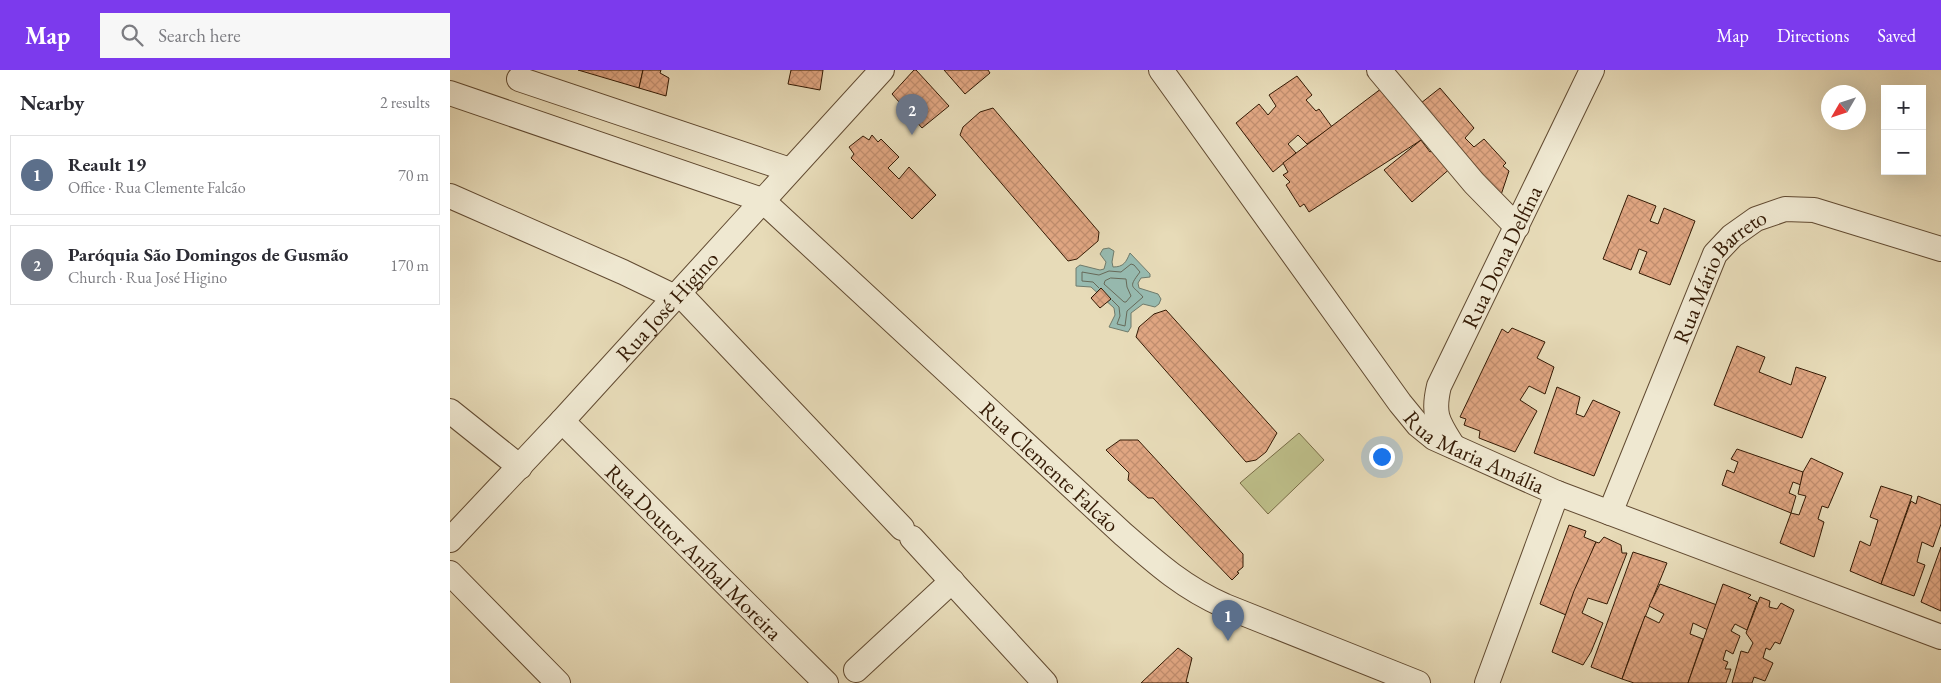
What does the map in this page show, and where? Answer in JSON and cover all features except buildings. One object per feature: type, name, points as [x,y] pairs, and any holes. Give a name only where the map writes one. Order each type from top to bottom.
[{"type":"street","name":"Rua Maria Amália","points":[[1161,70],[1400,403],[1418,425],[1434,438],[1556,493],[1941,637]]},
{"type":"street","points":[[1379,70],[1474,183],[1517,227]]},
{"type":"street","name":"Rua Dona Delfina","points":[[1453,446],[1439,424],[1434,404],[1439,386],[1592,70]]},
{"type":"street","name":"Rua José Higino","points":[[450,540],[520,467],[878,72]]},
{"type":"street","points":[[520,79],[790,170]]},
{"type":"street","name":"Rua Clemente Falcão","points":[[450,93],[762,200],[1123,534],[1176,580],[1225,606],[1418,683]]},
{"type":"street","points":[[450,196],[677,295],[707,322],[952,581],[1045,683]]},
{"type":"street","name":"Rua Mário Barreto","points":[[1610,513],[1715,254],[1732,236],[1756,219],[1785,209],[1814,210],[1941,249]]},
{"type":"street","points":[[450,411],[520,467]]},
{"type":"street","name":"Rua Doutor Aníbal Moreira","points":[[562,421],[826,683]]},
{"type":"street","points":[[1487,683],[1556,493]]},
{"type":"street","points":[[450,573],[558,683]]},
{"type":"street","points":[[856,670],[952,581]]},
{"type":"green space","points":[[1299,433],[1324,460],[1268,514],[1240,483]]},
{"type":"water","points":[[1109,248],[1114,251],[1113,267],[1124,263],[1130,253],[1150,274],[1150,277],[1141,278],[1138,283],[1139,288],[1158,294],[1161,299],[1155,307],[1143,304],[1131,313],[1131,327],[1128,332],[1109,327],[1115,315],[1114,308],[1091,287],[1076,286],[1076,268],[1080,265],[1100,270],[1104,269],[1106,262],[1100,254],[1103,249]]},
{"type":"place","name":"Paróquia São Domingos de Gusmão","points":[[912,135]]},
{"type":"place","name":"Reault 19","points":[[1228,641]]}]
